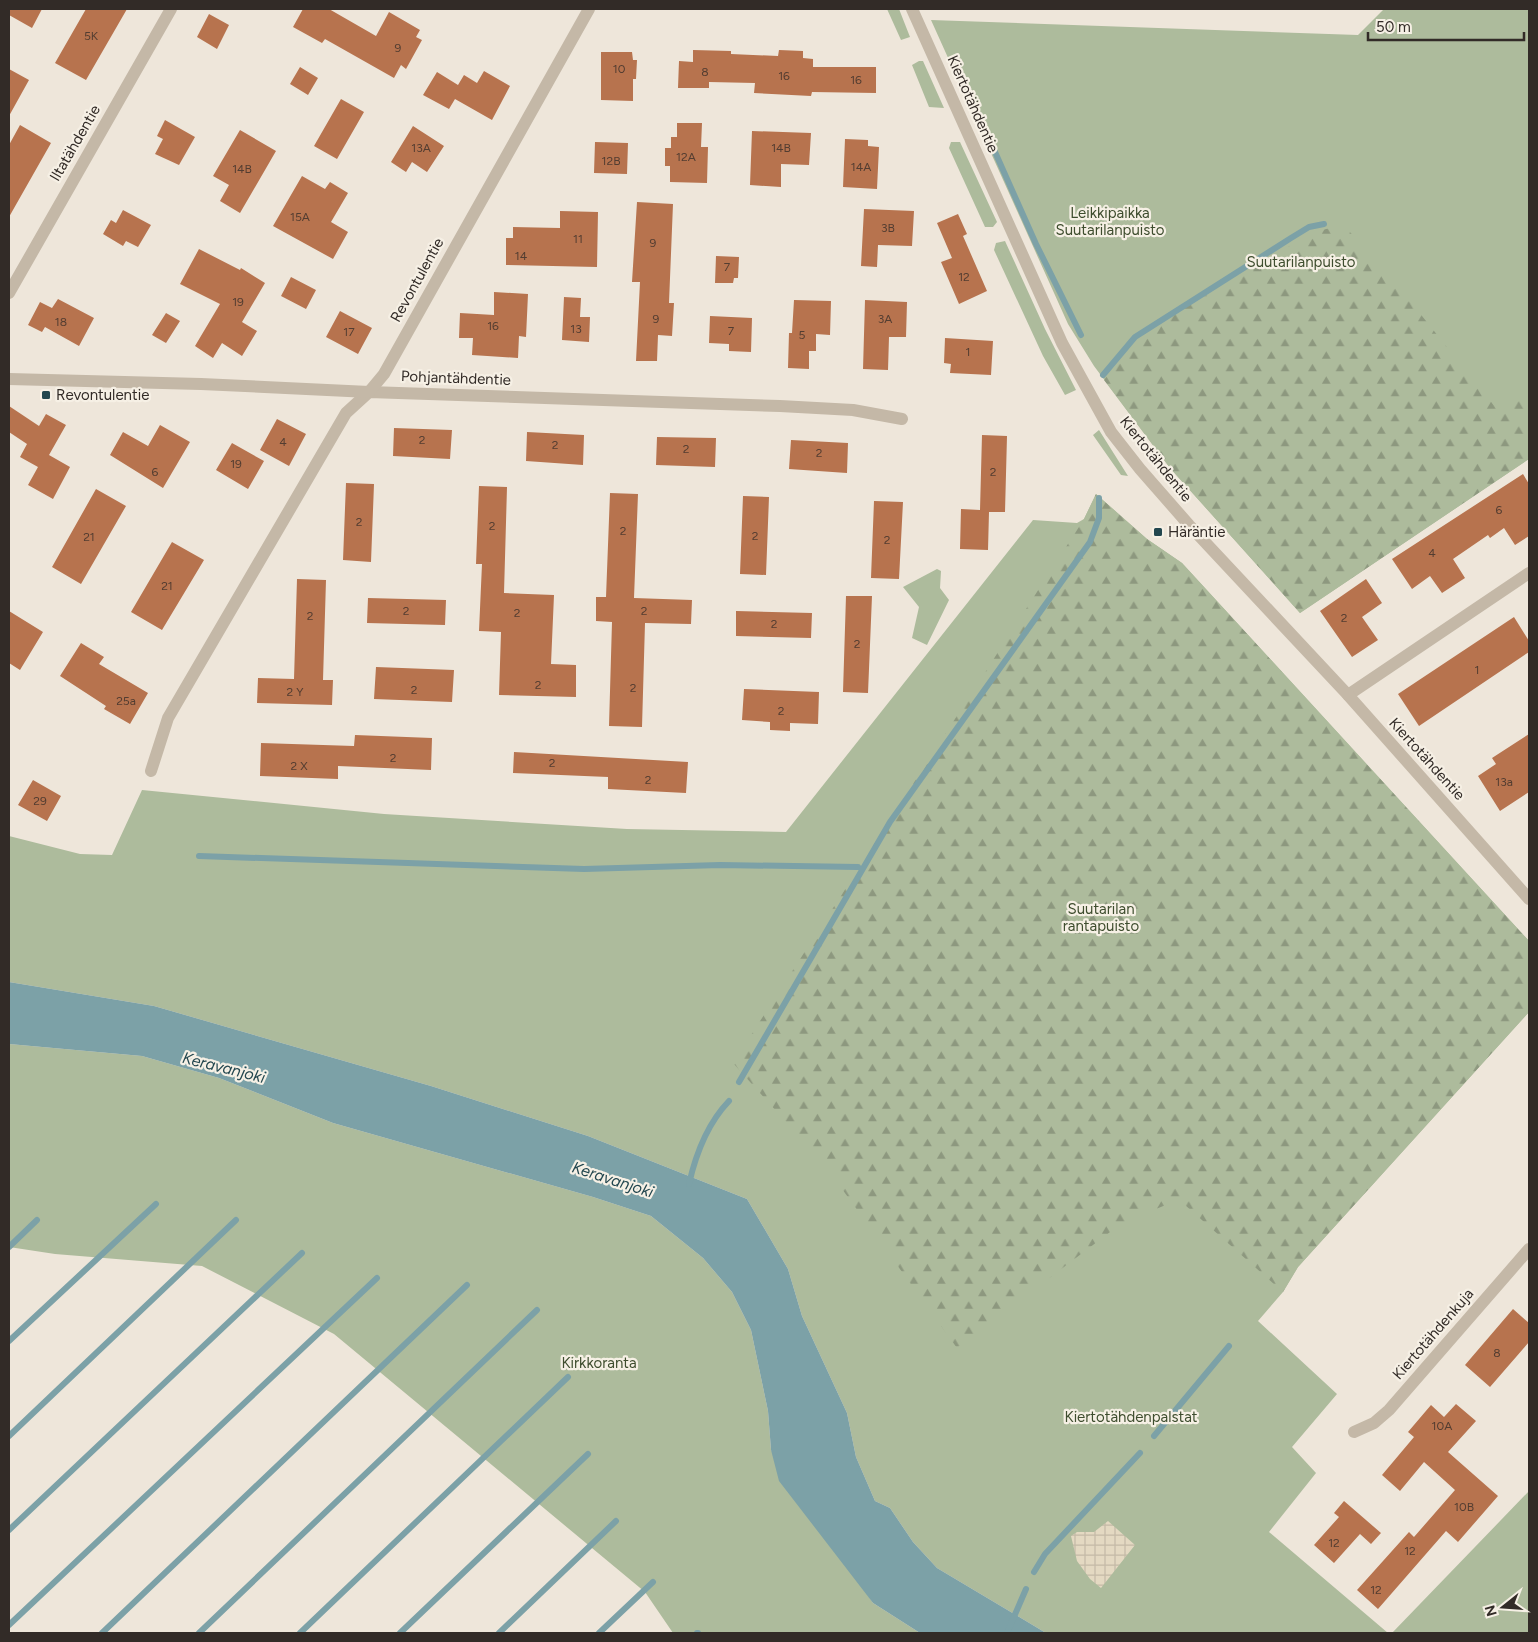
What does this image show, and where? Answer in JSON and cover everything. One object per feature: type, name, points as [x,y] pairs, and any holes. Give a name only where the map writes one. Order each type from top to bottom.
[{"type":"street","name":"Iltatähdentie","points":[[9,293],[171,9]]},
{"type":"street","name":"Revontulentie","points":[[151,771],[168,718],[346,413],[369,392],[384,374],[589,9]]},
{"type":"street","name":"Kiertotähdentie","points":[[912,9],[1062,343],[1111,432],[1188,525],[1348,695],[1529,899]]},
{"type":"street","name":"Pohjantähdentie","points":[[9,379],[201,384],[369,392],[780,406],[853,410],[902,419]]},
{"type":"street","points":[[1348,695],[1529,573]]},
{"type":"street","name":"Kiertotähdenkuja","points":[[1354,1432],[1374,1423],[1389,1410],[1529,1249]]},
{"type":"green space","points":[[887,9],[899,9],[910,37],[901,40]]},
{"type":"green space","name":"Suutarilanpuisto","points":[[1384,9],[1529,9],[1529,459],[1300,613],[1170,468],[1094,366],[1068,324],[931,20],[1358,35]]},
{"type":"green space","points":[[923,61],[944,108],[929,107],[912,65]]},
{"type":"green space","points":[[951,142],[960,142],[997,222],[993,227],[985,227],[949,148]]},
{"type":"green space","points":[[1344,225],[1422,316],[1496,408],[1529,388],[1529,459],[1300,613],[1170,468],[1104,380],[1133,344],[1181,310],[1313,232]]},
{"type":"green space","points":[[1005,241],[1045,329],[1076,390],[1065,395],[1043,356],[994,250],[996,243]]},
{"type":"green space","points":[[1099,430],[1128,476],[1121,475],[1093,435]]},
{"type":"green space","name":"Suutarilan rantapuisto","points":[[1096,494],[1147,539],[1182,563],[1529,941],[1529,1012],[1298,1267],[1283,1292],[1258,1321],[1337,1394],[1292,1447],[1316,1473],[1269,1532],[1388,1633],[1046,1633],[937,1568],[913,1542],[890,1508],[875,1501],[856,1457],[847,1413],[802,1316],[788,1269],[747,1199],[588,1136],[431,1086],[154,1006],[9,982],[9,836],[80,854],[112,855],[142,790],[384,814],[627,829],[786,832],[1033,520],[1077,523],[1084,519]]},
{"type":"green space","points":[[1096,494],[1147,539],[1182,563],[1529,941],[1529,1012],[1298,1267],[1283,1292],[1185,1205],[1173,1202],[1122,1223],[957,1348],[824,1164],[733,1063],[1084,519]]},
{"type":"green space","points":[[937,569],[941,571],[940,588],[949,600],[927,645],[912,638],[919,607],[903,587]]},
{"type":"green space","name":"Kirkkoranta","points":[[9,1044],[142,1056],[219,1078],[333,1123],[593,1197],[651,1216],[703,1258],[732,1292],[751,1330],[768,1411],[771,1450],[873,1603],[920,1633],[673,1633],[645,1592],[334,1334],[202,1266],[55,1254],[9,1247]]},
{"type":"green space","points":[[1529,1491],[1529,1633],[1392,1633]]},
{"type":"shaded area","points":[[1108,1521],[1135,1545],[1101,1588],[1090,1579],[1077,1561],[1071,1536],[1077,1532],[1094,1532]]},
{"type":"water","name":"Keravanjoki","points":[[9,982],[154,1006],[431,1086],[588,1136],[747,1199],[788,1269],[802,1316],[847,1413],[856,1457],[875,1501],[890,1508],[913,1542],[937,1568],[1046,1633],[920,1633],[873,1603],[779,1481],[771,1450],[768,1411],[751,1330],[732,1292],[703,1258],[651,1216],[593,1197],[333,1123],[219,1078],[142,1056],[9,1044]]},
{"type":"building","points":[[9,9],[42,9],[32,28],[9,15]]},
{"type":"building","points":[[86,9],[127,9],[86,80],[55,63]]},
{"type":"building","points":[[303,9],[329,9],[376,36],[389,12],[420,30],[416,37],[422,40],[406,69],[401,65],[394,78],[325,39],[322,43],[293,27]]},
{"type":"building","points":[[209,14],[229,25],[217,49],[197,37]]},
{"type":"building","points":[[693,50],[731,51],[731,54],[778,56],[779,50],[803,51],[803,58],[813,59],[813,67],[876,67],[876,93],[812,92],[811,96],[754,93],[755,83],[709,82],[709,88],[678,88],[679,61],[693,62]]},
{"type":"building","points":[[601,52],[632,52],[633,60],[637,60],[636,79],[633,79],[633,101],[601,100]]},
{"type":"building","points":[[300,67],[318,78],[308,95],[290,84]]},
{"type":"building","points":[[9,69],[29,80],[9,116]]},
{"type":"building","points":[[484,71],[510,86],[492,120],[455,99],[449,109],[423,95],[437,72],[458,85],[464,75],[477,83]]},
{"type":"building","points":[[341,99],[364,112],[337,159],[314,146]]},
{"type":"building","points":[[165,120],[195,137],[179,165],[155,154],[163,139],[157,136]]},
{"type":"building","points":[[677,123],[702,123],[701,147],[708,147],[707,183],[670,182],[670,166],[665,166],[665,148],[671,148],[671,137],[677,137]]},
{"type":"building","points":[[20,125],[51,143],[9,217],[9,145]]},
{"type":"building","points":[[413,126],[444,146],[427,172],[412,162],[406,172],[391,162]]},
{"type":"building","points":[[240,130],[276,151],[240,213],[220,201],[229,185],[213,176]]},
{"type":"building","points":[[752,131],[811,133],[809,165],[781,164],[781,187],[750,185]]},
{"type":"building","points":[[845,139],[868,140],[868,146],[879,147],[877,189],[843,187]]},
{"type":"building","points":[[595,142],[628,143],[627,174],[594,173]]},
{"type":"building","points":[[302,176],[325,189],[330,182],[348,193],[331,222],[348,232],[333,259],[273,226]]},
{"type":"building","points":[[637,202],[673,204],[669,303],[674,303],[672,336],[658,335],[657,361],[636,361],[640,282],[632,282]]},
{"type":"building","points":[[864,209],[914,211],[912,246],[878,245],[877,267],[861,266]]},
{"type":"building","points":[[123,210],[151,225],[138,247],[126,241],[123,246],[103,234],[111,220],[116,223]]},
{"type":"building","points":[[560,211],[598,212],[597,267],[506,265],[506,238],[513,238],[513,227],[560,228]]},
{"type":"building","points":[[958,214],[967,234],[963,236],[987,291],[959,304],[941,262],[952,258],[937,223]]},
{"type":"building","points":[[199,249],[240,270],[241,268],[265,283],[242,322],[257,331],[242,356],[222,343],[213,358],[195,346],[220,304],[180,284]]},
{"type":"building","points":[[716,256],[739,257],[738,278],[734,278],[733,283],[715,283]]},
{"type":"building","points":[[291,277],[316,290],[306,309],[281,296]]},
{"type":"building","points":[[494,292],[528,294],[526,337],[519,336],[518,358],[472,355],[473,338],[459,338],[460,313],[494,315]]},
{"type":"building","points":[[564,297],[581,298],[580,317],[590,317],[589,342],[562,340]]},
{"type":"building","points":[[58,299],[94,318],[79,346],[45,327],[42,332],[28,325],[40,302],[52,308]]},
{"type":"building","points":[[794,300],[831,301],[830,335],[816,334],[816,351],[809,351],[809,369],[788,368],[789,333],[792,333]]},
{"type":"building","points":[[865,300],[907,302],[906,337],[889,337],[888,370],[863,369]]},
{"type":"building","points":[[340,311],[372,328],[358,354],[326,337]]},
{"type":"building","points":[[166,313],[180,321],[166,343],[152,335]]},
{"type":"building","points":[[710,316],[752,318],[751,352],[729,351],[729,344],[709,343]]},
{"type":"building","points":[[945,338],[993,341],[991,375],[950,373],[951,364],[944,363]]},
{"type":"building","points":[[9,406],[39,426],[46,414],[66,425],[49,455],[70,467],[53,499],[28,485],[38,467],[20,457],[27,444],[9,432]]},
{"type":"building","points":[[277,419],[306,434],[289,466],[260,450]]},
{"type":"building","points":[[160,425],[190,442],[163,488],[110,455],[123,432],[148,446]]},
{"type":"building","points":[[394,428],[452,430],[450,459],[393,456]]},
{"type":"building","points":[[527,432],[584,435],[583,465],[526,461]]},
{"type":"building","points":[[982,435],[1007,436],[1005,512],[989,512],[988,550],[960,549],[961,509],[980,510]]},
{"type":"building","points":[[657,437],[716,438],[715,467],[656,465]]},
{"type":"building","points":[[791,440],[848,443],[847,473],[789,469]]},
{"type":"building","points":[[232,443],[264,461],[248,489],[216,470]]},
{"type":"building","points":[[1523,474],[1529,484],[1529,536],[1515,545],[1504,528],[1490,538],[1488,535],[1453,559],[1465,578],[1442,593],[1430,576],[1412,589],[1392,559]]},
{"type":"building","points":[[346,483],[374,484],[371,562],[343,560]]},
{"type":"building","points":[[479,486],[507,487],[504,593],[554,595],[551,664],[576,665],[576,697],[499,695],[501,632],[479,631],[482,564],[476,564]]},
{"type":"building","points":[[96,489],[126,506],[81,584],[52,567]]},
{"type":"building","points":[[610,493],[638,494],[634,598],[692,600],[691,624],[645,623],[642,727],[609,726],[612,622],[596,621],[596,597],[606,597]]},
{"type":"building","points":[[743,496],[769,497],[766,575],[740,574]]},
{"type":"building","points":[[874,501],[903,502],[899,579],[871,578]]},
{"type":"building","points":[[172,542],[204,560],[162,630],[131,612]]},
{"type":"building","points":[[297,579],[326,580],[323,680],[333,680],[332,705],[257,703],[258,678],[294,679]]},
{"type":"building","points":[[1366,579],[1382,603],[1362,617],[1378,640],[1352,657],[1320,611]]},
{"type":"building","points":[[846,596],[872,596],[868,693],[843,692]]},
{"type":"building","points":[[368,598],[446,600],[445,625],[367,623]]},
{"type":"building","points":[[9,611],[43,632],[20,670],[9,663]]},
{"type":"building","points":[[736,611],[812,613],[811,638],[736,636]]},
{"type":"building","points":[[1514,617],[1529,641],[1529,652],[1419,726],[1398,694]]},
{"type":"building","points":[[81,643],[104,657],[99,664],[148,693],[130,724],[104,709],[106,706],[60,676]]},
{"type":"building","points":[[376,667],[454,670],[452,702],[374,699]]},
{"type":"building","points":[[744,689],[819,692],[818,724],[790,723],[790,731],[770,730],[770,722],[742,720]]},
{"type":"building","points":[[1529,734],[1529,792],[1500,811],[1478,776],[1496,764],[1492,758]]},
{"type":"building","points":[[355,735],[432,738],[431,770],[338,766],[338,779],[260,776],[261,743],[354,746]]},
{"type":"building","points":[[514,752],[688,762],[686,793],[608,789],[608,777],[513,773]]},
{"type":"building","points":[[33,780],[61,796],[47,821],[18,805]]},
{"type":"building","points":[[1513,1309],[1529,1323],[1529,1342],[1490,1387],[1465,1365]]},
{"type":"building","points":[[1456,1404],[1476,1421],[1448,1452],[1498,1496],[1458,1542],[1446,1531],[1378,1609],[1357,1590],[1409,1532],[1414,1537],[1455,1490],[1424,1462],[1400,1491],[1382,1475],[1414,1437],[1408,1432],[1431,1405],[1444,1417]]},
{"type":"building","points":[[1344,1501],[1381,1533],[1371,1544],[1360,1534],[1334,1563],[1314,1545],[1339,1517],[1334,1513]]},
{"type":"waterway","points":[[987,134],[1036,244],[1081,335]]},
{"type":"waterway","points":[[1103,375],[1135,337],[1309,227],[1324,224]]},
{"type":"waterway","points":[[739,1082],[890,822],[1090,542],[1099,518],[1099,498]]},
{"type":"waterway","points":[[199,856],[584,869],[720,865],[858,867]]},
{"type":"waterway","points":[[689,1184],[703,1140],[714,1119],[729,1101]]},
{"type":"waterway","points":[[9,1341],[156,1204]]},
{"type":"waterway","points":[[9,1247],[37,1220]]},
{"type":"waterway","points":[[9,1436],[236,1220]]},
{"type":"waterway","points":[[9,1530],[302,1253]]},
{"type":"waterway","points":[[9,1625],[377,1278]]},
{"type":"waterway","points":[[102,1633],[467,1285]]},
{"type":"waterway","points":[[199,1633],[537,1310]]},
{"type":"waterway","points":[[1154,1436],[1229,1346]]},
{"type":"waterway","points":[[300,1633],[568,1377]]},
{"type":"waterway","points":[[1034,1572],[1045,1554],[1140,1453]]},
{"type":"waterway","points":[[400,1633],[588,1454]]},
{"type":"waterway","points":[[499,1633],[616,1521]]},
{"type":"waterway","points":[[599,1633],[653,1582]]},
{"type":"waterway","points":[[1007,1633],[1026,1589]]},
{"type":"place","name":"Revontulentie","points":[[46,395]]},
{"type":"place","name":"Häräntie","points":[[1158,532]]},
{"type":"park label","name":"Leikkipaikka Suutarilanpuisto","points":[[1110,222]]},
{"type":"park label","name":"Kiertotähdenpalstat","points":[[1131,1417]]}]
